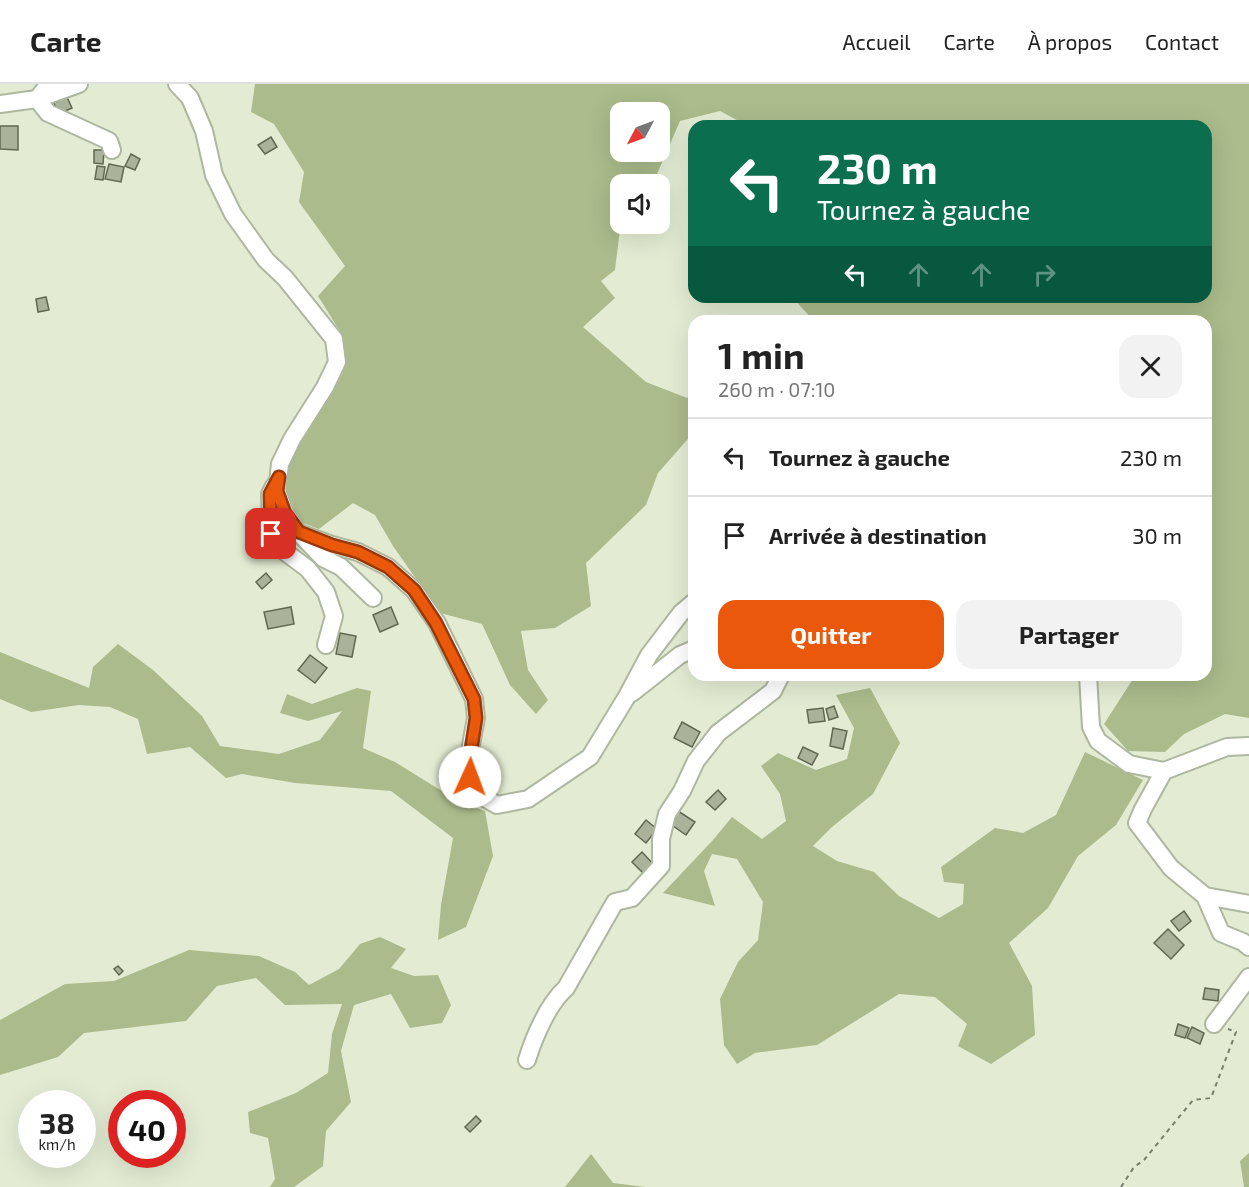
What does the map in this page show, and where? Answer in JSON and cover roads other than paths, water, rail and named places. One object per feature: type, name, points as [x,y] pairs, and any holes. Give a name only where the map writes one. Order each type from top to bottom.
[{"type":"street","points":[[38,99],[49,84]]},
{"type":"street","points":[[0,104],[38,99],[79,84]]},
{"type":"street","points":[[177,84],[190,98],[204,131],[214,175],[233,214],[266,260],[285,278],[334,339],[337,362],[280,464],[277,491],[285,513],[299,532],[323,558],[341,567],[373,598]]},
{"type":"street","points":[[38,99],[48,113],[109,141],[112,150]]},
{"type":"street","points":[[279,477],[270,494],[271,534],[284,551],[308,569],[326,592],[334,616],[326,645]]},
{"type":"street","points":[[299,532],[358,552],[388,567],[414,590],[436,623],[474,699],[476,718],[470,756],[470,777],[478,794],[497,805],[528,799],[590,756],[626,698],[649,655],[688,607]]},
{"type":"street","points":[[626,698],[680,655],[688,652]]},
{"type":"street","points":[[527,1060],[536,1034],[559,995],[566,988],[615,902],[632,898],[661,866],[661,838],[668,814],[696,761],[718,733],[773,691],[778,681]]},
{"type":"street","points":[[1088,681],[1091,727],[1098,741],[1129,764],[1164,771],[1227,747],[1249,746]]},
{"type":"street","points":[[1164,771],[1137,823],[1171,868],[1205,896],[1221,933],[1249,947]]},
{"type":"street","points":[[1205,896],[1249,904]]},
{"type":"street","points":[[1214,1024],[1249,977]]}]
